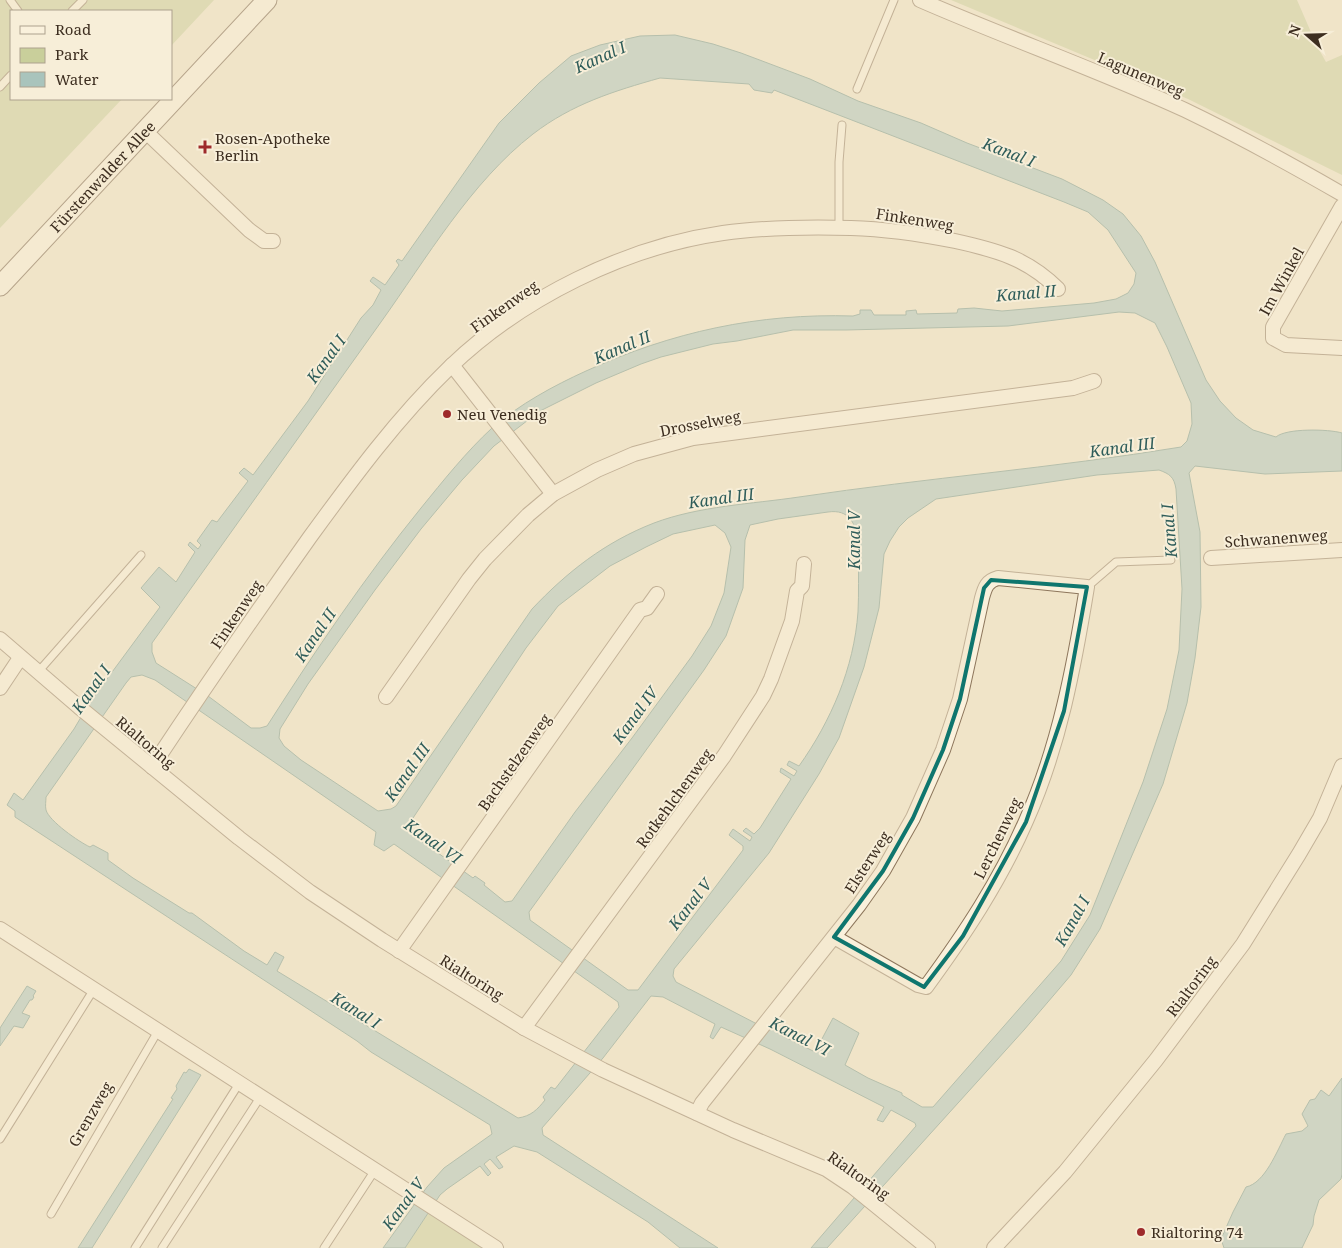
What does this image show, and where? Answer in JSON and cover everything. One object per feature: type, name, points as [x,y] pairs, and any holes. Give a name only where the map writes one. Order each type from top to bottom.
[{"type":"main road","name":"Fürstenwalder Allee","points":[[172,98],[256,4]]},
{"type":"main road","name":"Fürstenwalder Allee","points":[[0,286],[171,100]]},
{"type":"street","name":"Lagunenweg","points":[[920,0],[1184,110],[1248,141],[1342,194]]},
{"type":"street","points":[[144,130],[249,230],[264,241],[273,241]]},
{"type":"street","name":"Im Winkel","points":[[1342,206],[1273,328],[1273,338],[1286,345],[1342,348]]},
{"type":"street","name":"Finkenweg","points":[[152,768],[257,611],[353,479],[388,435],[452,365],[499,327],[554,291],[606,267],[650,250],[686,240],[728,232],[839,227],[896,230],[988,248],[1028,264],[1058,289]]},
{"type":"street","points":[[452,365],[553,494]]},
{"type":"street","name":"Drosselweg","points":[[386,697],[469,579],[486,559],[528,515],[553,494],[597,470],[634,454],[680,440],[1073,388],[1094,381]]},
{"type":"street","name":"Schwanenweg","points":[[1211,558],[1342,550]]},
{"type":"street","name":"Rotkehlchenweg","points":[[524,1028],[724,756],[763,696],[777,665],[792,621],[797,591],[802,586],[804,564]]},
{"type":"street","name":"Elsterweg","points":[[697,1113],[702,1103],[834,937],[883,870],[913,818],[944,750],[960,699],[984,588],[991,580],[998,578],[1087,587]]},
{"type":"street","name":"Lerchenweg","points":[[834,937],[918,985],[926,987],[963,936],[993,885],[1026,822],[1041,783],[1064,711],[1087,587]]},
{"type":"street","name":"Bachstelzenweg","points":[[399,951],[640,610],[647,608],[657,594]]},
{"type":"street","name":"Rialtoring","points":[[0,639],[20,658],[152,768],[284,874],[399,951],[524,1028],[603,1070],[826,1169],[853,1187],[928,1248]]},
{"type":"street","points":[[0,688],[20,658]]},
{"type":"street","name":"Rialtoring","points":[[994,1248],[1065,1172],[1156,1060],[1243,944],[1320,818],[1342,766]]},
{"type":"street","points":[[1,933],[94,989],[496,1248]]},
{"type":"lane","points":[[73,10],[83,0]]},
{"type":"lane","points":[[856,89],[894,0]]},
{"type":"lane","points":[[0,87],[10,76]]},
{"type":"lane","points":[[839,227],[839,162],[842,125]]},
{"type":"lane","points":[[38,672],[141,555]]},
{"type":"lane","points":[[1087,587],[1116,562],[1171,560]]},
{"type":"lane","points":[[0,1139],[94,989]]},
{"type":"lane","name":"Grenzweg","points":[[51,1214],[158,1031]]},
{"type":"lane","points":[[135,1248],[240,1082]]},
{"type":"lane","points":[[162,1248],[261,1096]]},
{"type":"lane","points":[[324,1248],[375,1170]]},
{"type":"highlighted area","points":[[991,580],[1087,587],[1064,711],[1026,822],[963,936],[924,987],[834,937],[883,871],[913,818],[943,750],[960,699],[984,588]]},
{"type":"green space","points":[[0,0],[214,0],[172,45],[172,10],[10,10],[10,100],[121,100],[0,228]]},
{"type":"green space","points":[[951,0],[1297,0],[1326,62],[1342,55],[1342,175],[1188,99]]},
{"type":"green space","points":[[429,1212],[488,1248],[405,1248]]},
{"type":"water","name":"Kanal I","points":[[675,35],[741,53],[810,79],[858,101],[921,123],[967,143],[1062,179],[1103,200],[1123,214],[1141,236],[1155,262],[1206,380],[1220,401],[1236,418],[1253,430],[1276,437],[1281,434],[1298,431],[1318,430],[1342,433],[1342,471],[1265,474],[1195,466],[1189,473],[1200,532],[1201,607],[1187,703],[1163,784],[1100,929],[1071,975],[1024,1030],[827,1248],[811,1248],[916,1126],[915,1123],[891,1110],[883,1122],[877,1120],[884,1107],[770,1049],[721,1027],[713,1039],[710,1037],[715,1024],[663,997],[651,996],[603,1058],[542,1128],[543,1135],[718,1248],[680,1248],[648,1222],[537,1152],[514,1146],[496,1157],[503,1167],[499,1169],[490,1159],[484,1164],[491,1173],[488,1176],[480,1166],[440,1195],[405,1248],[383,1248],[427,1187],[444,1168],[492,1134],[490,1125],[371,1052],[15,817],[15,811],[7,805],[14,793],[23,800],[74,729],[90,702],[160,607],[141,588],[159,567],[176,582],[195,552],[188,545],[190,542],[198,549],[201,545],[197,541],[212,520],[217,522],[248,481],[239,473],[244,468],[253,475],[308,401],[361,318],[373,305],[381,290],[370,281],[373,277],[385,285],[399,265],[396,261],[398,259],[402,261],[499,123],[539,83],[571,56],[600,45],[640,36]],"holes":[[[660,78],[749,84],[754,90],[772,93],[774,90],[1088,212],[1108,230],[1136,273],[1134,284],[1128,293],[1116,299],[1094,303],[1002,311],[974,308],[958,309],[957,313],[917,314],[916,310],[906,311],[906,315],[874,315],[871,310],[860,310],[860,314],[853,316],[783,318],[749,322],[683,336],[651,346],[618,357],[561,383],[525,403],[503,419],[455,467],[400,534],[360,588],[267,726],[251,728],[208,696],[156,663],[152,652],[152,643],[451,222],[489,175],[533,134],[563,114],[610,94]],[[1119,312],[1135,313],[1155,323],[1191,403],[1192,424],[1187,441],[1181,447],[1133,454],[707,509],[671,517],[636,531],[619,539],[588,559],[545,595],[532,609],[396,806],[391,809],[378,811],[301,760],[284,746],[279,738],[280,729],[308,684],[421,529],[462,480],[494,446],[540,411],[596,383],[661,357],[713,344],[793,330],[1008,326]],[[1159,470],[1171,476],[1176,489],[1182,589],[1179,650],[1167,709],[1143,782],[1090,915],[1061,961],[933,1107],[922,1107],[902,1095],[902,1093],[868,1078],[845,1065],[859,1033],[833,1018],[815,1052],[676,982],[673,976],[674,969],[769,853],[819,774],[839,738],[864,667],[879,608],[884,554],[899,527],[908,518],[936,499],[1097,475]],[[835,512],[846,515],[853,523],[858,542],[854,542],[855,553],[859,554],[858,612],[856,633],[846,673],[831,712],[811,749],[799,766],[789,761],[787,765],[797,771],[794,776],[781,768],[780,772],[791,779],[760,828],[754,834],[746,828],[743,831],[752,837],[750,841],[733,829],[729,835],[743,846],[743,850],[638,990],[628,990],[530,920],[529,912],[704,670],[726,636],[743,588],[745,540],[750,525],[778,519]],[[715,525],[725,533],[731,547],[724,593],[711,626],[692,656],[575,812],[512,901],[505,902],[484,885],[485,883],[475,876],[473,878],[410,833],[411,821],[526,648],[558,606],[610,566],[673,534]],[[142,675],[155,680],[376,832],[374,845],[384,851],[394,844],[618,1002],[619,1007],[555,1089],[551,1087],[543,1097],[545,1100],[536,1110],[527,1116],[518,1118],[277,971],[284,957],[275,952],[267,965],[244,951],[192,913],[189,913],[133,878],[108,860],[108,853],[93,845],[90,847],[85,844],[65,831],[48,815],[46,797],[131,677]]]},
{"type":"water","points":[[27,986],[36,991],[34,997],[22,1013],[30,1016],[23,1028],[14,1026],[0,1046],[0,1028]]},
{"type":"water","points":[[189,1069],[201,1075],[92,1248],[78,1248],[173,1099],[171,1098],[184,1072],[186,1073]]},
{"type":"water","points":[[1342,1078],[1341,1179],[1319,1200],[1313,1225],[1302,1248],[1224,1248],[1221,1239],[1246,1187],[1253,1184],[1265,1173],[1286,1134],[1302,1131],[1308,1126],[1302,1114],[1310,1100],[1315,1099],[1321,1090],[1329,1096]]},
{"type":"place","name":"Rosen-Apotheke Berlin","points":[[205,147]]},
{"type":"place","name":"Neu Venedig","points":[[447,414]]},
{"type":"place","name":"Rialtoring 74","points":[[1141,1232]]},
{"type":"water label","name":"Kanal II","points":[[1026,293]]},
{"type":"water label","name":"Kanal II","points":[[622,347]]},
{"type":"water label","name":"Kanal III","points":[[1122,447]]},
{"type":"water label","name":"Kanal III","points":[[721,498]]},
{"type":"water label","name":"Kanal V","points":[[854,540]]},
{"type":"water label","name":"Kanal II","points":[[315,635]]},
{"type":"water label","name":"Kanal IV","points":[[635,715]]},
{"type":"water label","name":"Kanal III","points":[[407,772]]},
{"type":"water label","name":"Kanal VI","points":[[433,841]]},
{"type":"water label","name":"Kanal V","points":[[690,904]]},
{"type":"water label","name":"Kanal VI","points":[[800,1036]]},
{"type":"water label","name":"Kanal V","points":[[403,1204]]}]
